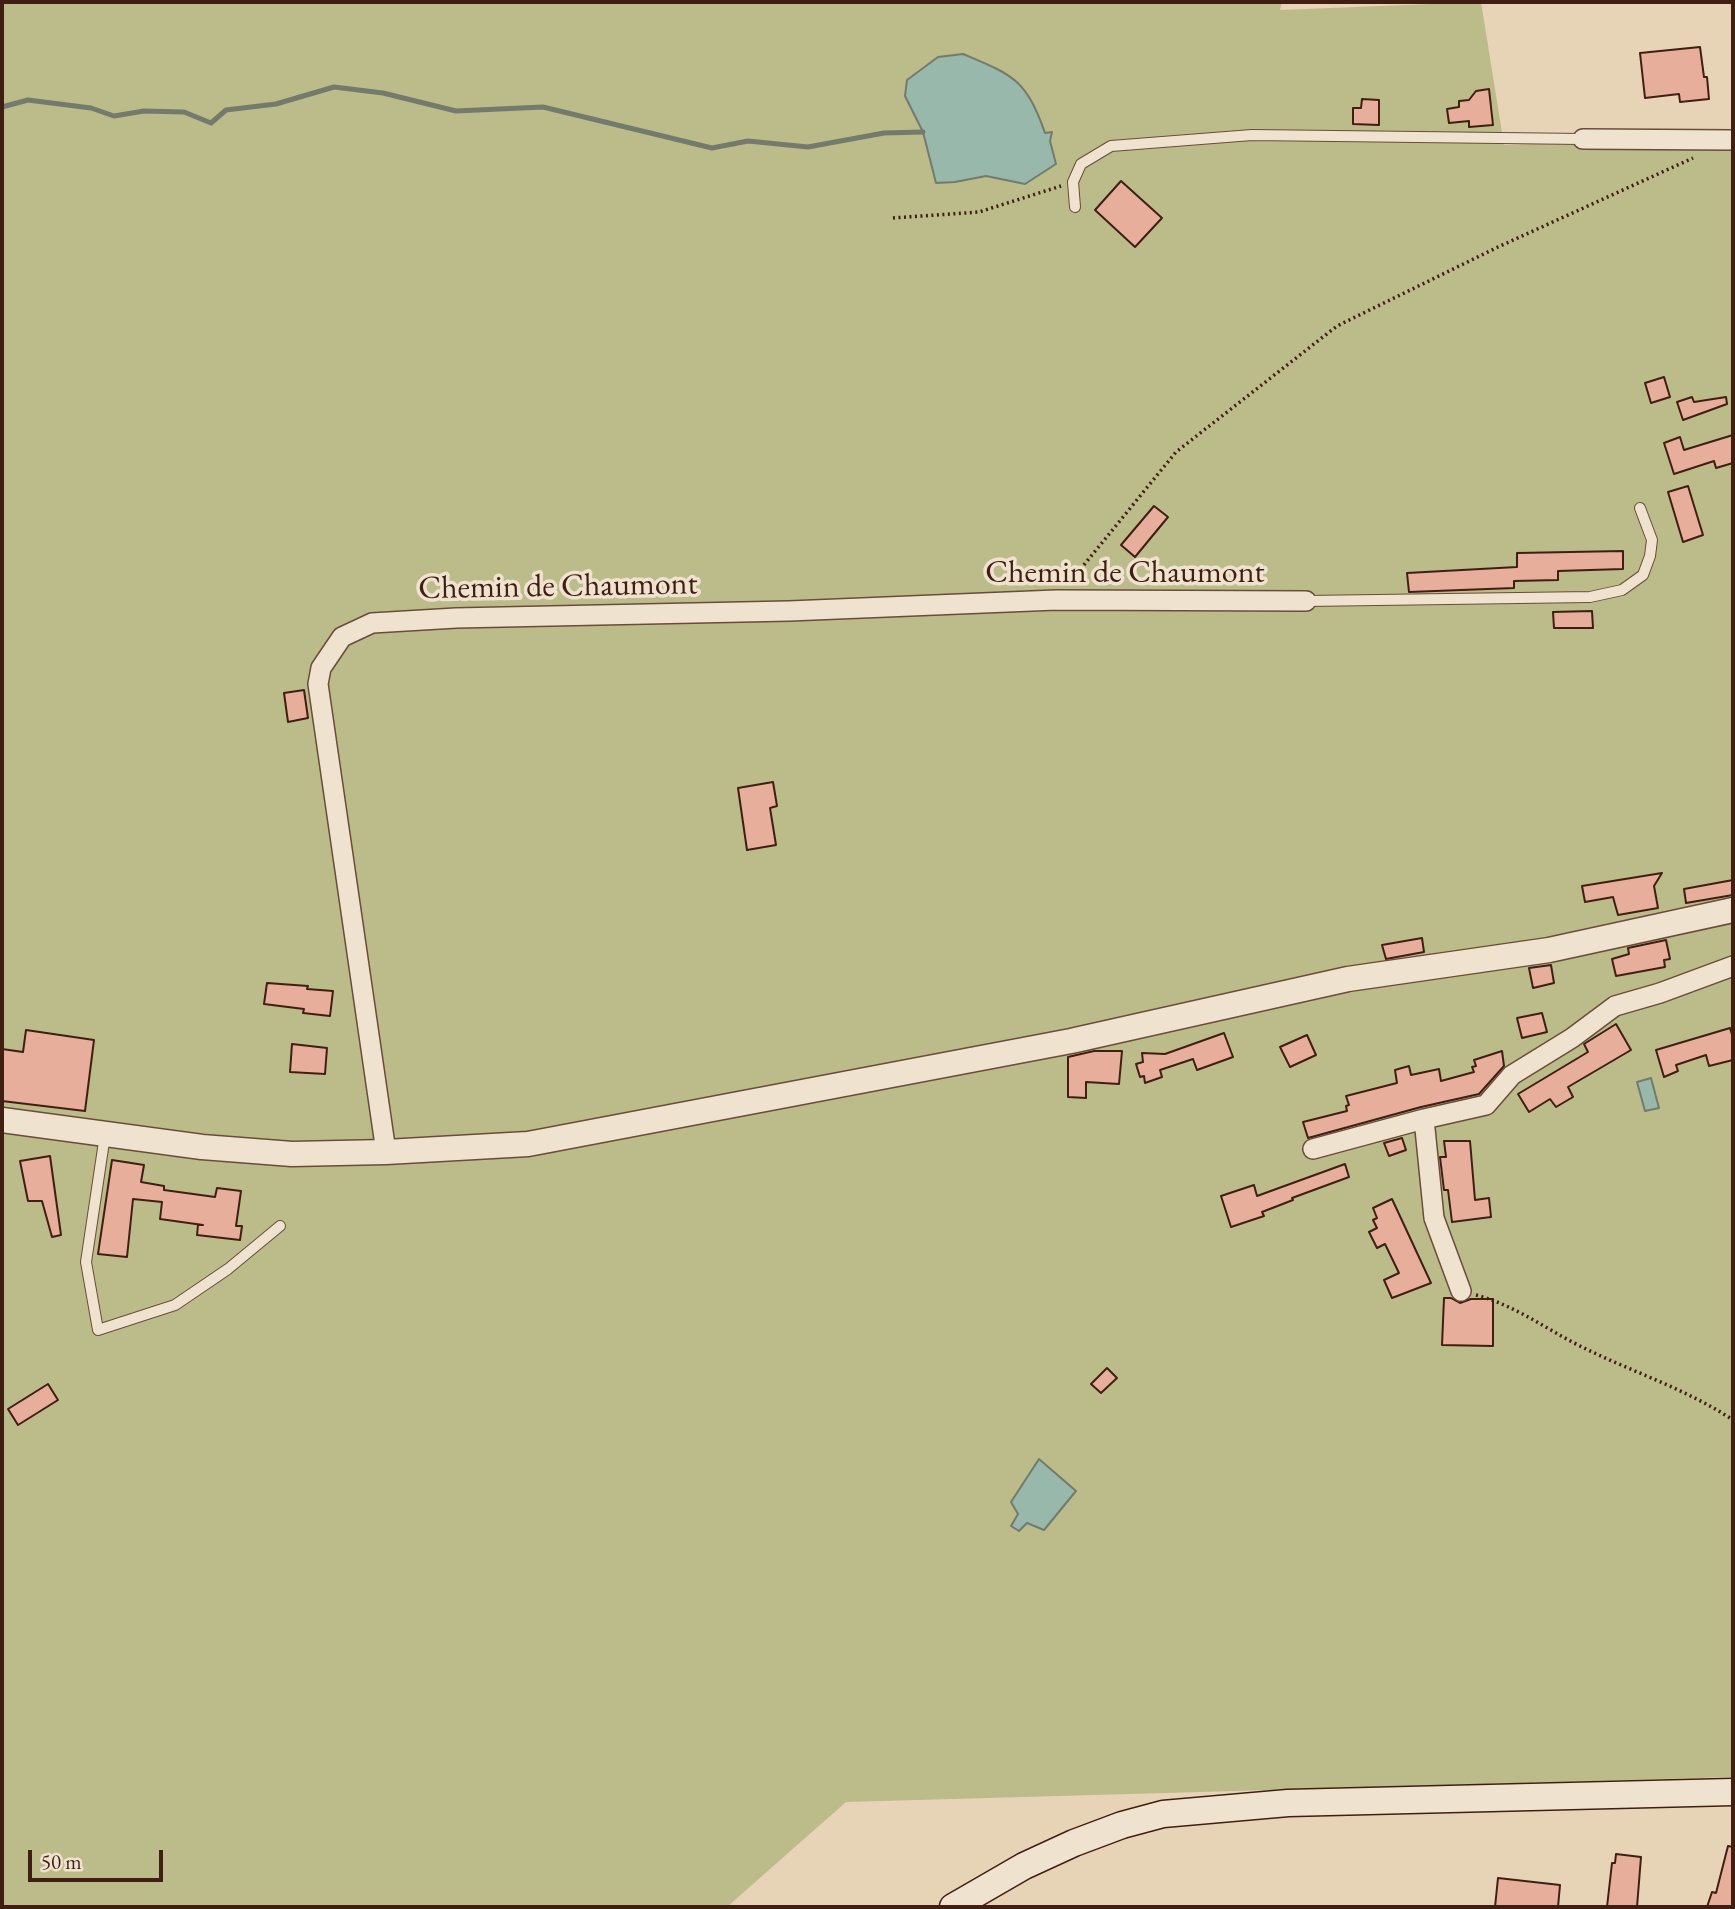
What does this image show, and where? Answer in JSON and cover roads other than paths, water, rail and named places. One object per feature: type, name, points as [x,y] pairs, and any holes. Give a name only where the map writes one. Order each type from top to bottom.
[{"type":"main road","points":[[953,1907],[1024,1866],[1074,1843],[1122,1825],[1163,1814],[1288,1803],[1733,1792]]},
{"type":"street","points":[[1583,139],[1733,140]]},
{"type":"street","name":"Chemin de Chaumont","points":[[386,1152],[318,684],[321,668],[342,637],[372,622],[456,618],[789,611],[1056,600],[1306,601]]},
{"type":"street","points":[[2,1120],[202,1147],[292,1154],[528,1144],[1057,1044],[1348,979],[1549,950],[1733,910]]},
{"type":"street","points":[[1313,1149],[1486,1105],[1512,1074],[1572,1038],[1615,1006],[1660,993],[1733,966]]},
{"type":"street","points":[[1424,1119],[1434,1217],[1461,1291]]},
{"type":"lane","points":[[1075,207],[1073,182],[1081,164],[1111,146],[1252,135],[1583,139]]},
{"type":"lane","points":[[1306,601],[1590,597],[1622,590],[1643,575],[1650,556],[1653,540],[1640,508]]},
{"type":"lane","points":[[105,1134],[86,1262],[98,1330],[175,1305],[228,1269],[280,1226]]},
{"type":"waterway","points":[[2,107],[28,100],[91,108],[114,116],[144,111],[184,112],[211,123],[226,110],[276,104],[334,87],[383,93],[456,111],[543,107],[712,148],[748,141],[808,147],[884,133],[923,132]]}]
